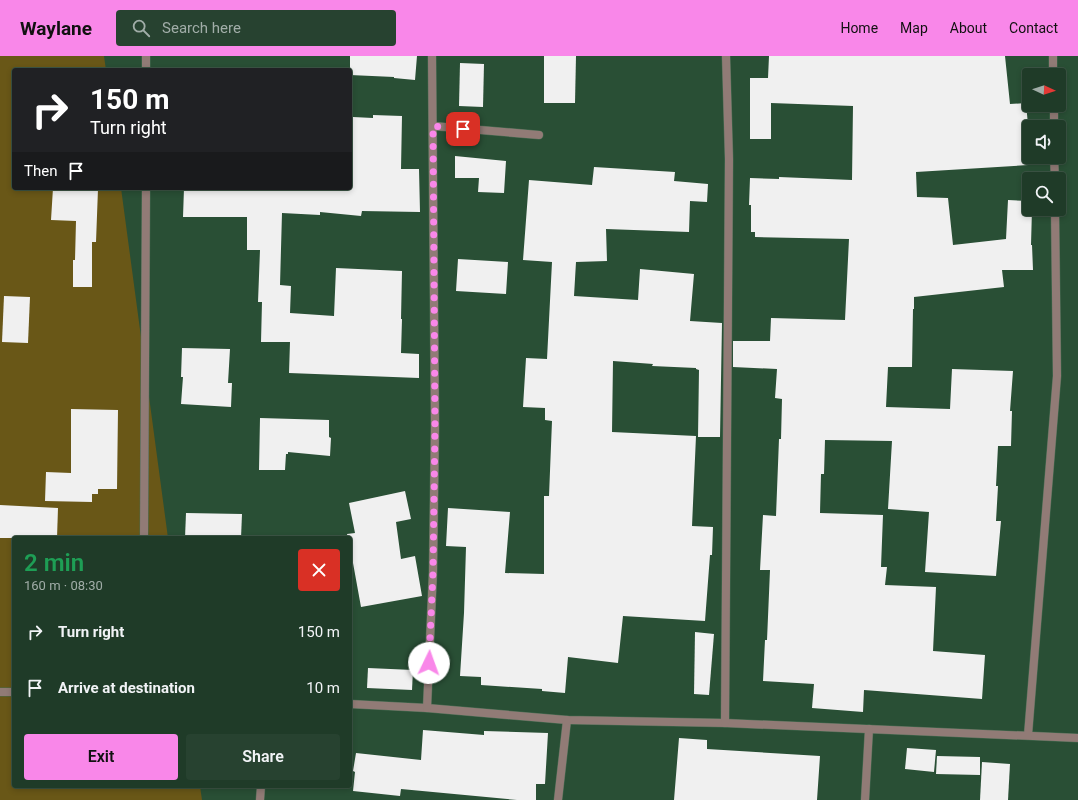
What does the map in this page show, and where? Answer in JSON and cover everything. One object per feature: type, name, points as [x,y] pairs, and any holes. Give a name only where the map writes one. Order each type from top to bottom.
[{"type":"street","points":[[146,56],[146,68]]},
{"type":"street","points":[[427,708],[433,572],[435,426],[432,56]]},
{"type":"street","points":[[725,723],[729,159],[726,56]]},
{"type":"street","points":[[1053,56],[1054,68]]},
{"type":"street","points":[[433,126],[539,135]]},
{"type":"street","points":[[144,536],[146,190]]},
{"type":"street","points":[[1028,735],[1057,376],[1055,216]]},
{"type":"street","points":[[0,692],[12,692]]},
{"type":"street","points":[[352,704],[427,708],[567,720],[725,723],[1078,738]]},
{"type":"street","points":[[558,800],[567,720]]},
{"type":"street","points":[[865,800],[869,730]]},
{"type":"street","points":[[260,800],[261,788]]},
{"type":"shaded area","points":[[0,56],[104,56],[106,68],[12,68],[12,190],[121,190],[168,536],[12,536],[12,788],[200,788],[202,800],[0,800]]},
{"type":"building","points":[[350,56],[417,56],[415,80],[394,77],[352,75],[352,68],[350,68]]},
{"type":"building","points":[[544,56],[576,56],[575,103],[544,103]]},
{"type":"building","points":[[769,56],[1005,56],[1010,104],[1022,103],[1022,112],[1027,112],[1028,120],[1022,120],[1022,164],[1028,165],[916,172],[917,197],[948,198],[953,245],[1006,239],[1008,200],[1022,201],[1022,216],[1032,216],[1031,245],[1033,270],[1002,270],[1004,287],[914,297],[912,367],[888,367],[886,407],[950,409],[952,369],[1013,371],[1010,411],[1012,411],[1011,446],[998,446],[996,521],[1001,521],[996,576],[925,572],[929,512],[888,509],[892,441],[825,440],[824,474],[821,474],[820,513],[883,515],[881,567],[887,567],[885,585],[936,587],[933,651],[985,655],[982,699],[864,690],[863,712],[812,708],[814,684],[763,681],[765,640],[767,640],[770,570],[760,570],[763,515],[776,516],[782,399],[775,398],[777,369],[733,367],[733,341],[770,341],[771,318],[845,320],[849,239],[755,237],[755,232],[751,232],[751,205],[749,205],[750,178],[779,179],[779,177],[852,180],[853,106],[771,103],[771,139],[750,139],[750,78],[768,78]]},
{"type":"building","points":[[460,63],[484,64],[483,107],[459,106]]},
{"type":"building","points":[[373,115],[402,116],[401,169],[419,169],[420,212],[362,211],[361,216],[320,212],[320,215],[282,213],[280,285],[291,286],[290,313],[334,316],[336,268],[402,271],[401,353],[419,354],[419,378],[289,373],[290,342],[261,342],[262,302],[258,302],[260,250],[247,250],[247,217],[183,217],[184,190],[352,190],[353,117],[373,118]]},
{"type":"building","points":[[455,156],[506,161],[504,193],[478,192],[479,178],[455,178]]},
{"type":"building","points":[[594,167],[675,172],[674,181],[708,184],[707,202],[690,201],[689,232],[606,229],[607,261],[576,262],[574,296],[638,300],[640,269],[694,274],[690,321],[722,323],[720,437],[698,437],[699,370],[696,368],[652,366],[653,364],[613,361],[612,432],[696,436],[692,526],[713,527],[712,555],[710,555],[705,621],[623,616],[618,663],[568,657],[565,693],[542,691],[542,689],[481,685],[481,677],[460,676],[466,547],[446,546],[448,508],[510,512],[505,573],[544,574],[544,496],[549,496],[552,421],[545,420],[545,408],[523,407],[526,358],[547,359],[552,262],[523,260],[529,180],[592,185]]},
{"type":"building","points":[[53,190],[98,190],[96,242],[92,242],[92,287],[73,287],[73,260],[75,260],[76,221],[51,220]]},
{"type":"building","points":[[458,259],[508,262],[506,294],[456,291]]},
{"type":"building","points":[[4,296],[30,297],[28,343],[2,342]]},
{"type":"building","points":[[182,348],[230,349],[228,383],[232,383],[231,407],[181,404],[183,377],[181,377]]},
{"type":"building","points":[[71,409],[118,410],[117,489],[98,489],[98,494],[92,494],[92,502],[45,501],[46,472],[71,473]]},
{"type":"building","points":[[260,418],[329,420],[329,437],[331,438],[330,456],[288,452],[288,454],[286,454],[285,470],[259,470]]},
{"type":"building","points":[[405,491],[411,519],[396,522],[401,559],[415,556],[422,596],[361,607],[352,563],[352,536],[348,536],[347,534],[355,533],[349,503]]},
{"type":"building","points":[[0,505],[58,508],[57,536],[12,536],[12,538],[0,538]]},
{"type":"building","points":[[186,513],[242,514],[241,536],[185,536]]},
{"type":"building","points":[[695,632],[714,634],[709,695],[694,694]]},
{"type":"building","points":[[368,668],[413,670],[412,690],[367,688]]},
{"type":"building","points":[[423,730],[484,735],[484,731],[548,733],[545,784],[536,784],[536,800],[517,800],[401,789],[400,796],[353,791],[355,772],[353,771],[356,753],[421,760]]},
{"type":"building","points":[[679,738],[707,740],[707,749],[820,756],[817,800],[674,800]]},
{"type":"building","points":[[907,748],[936,750],[934,772],[905,769]]},
{"type":"building","points":[[937,756],[980,757],[980,775],[936,774]]},
{"type":"building","points":[[982,762],[1010,764],[1008,800],[980,800]]},
{"type":"route","points":[[429,663],[433,572],[435,426],[433,126],[463,129]]}]
